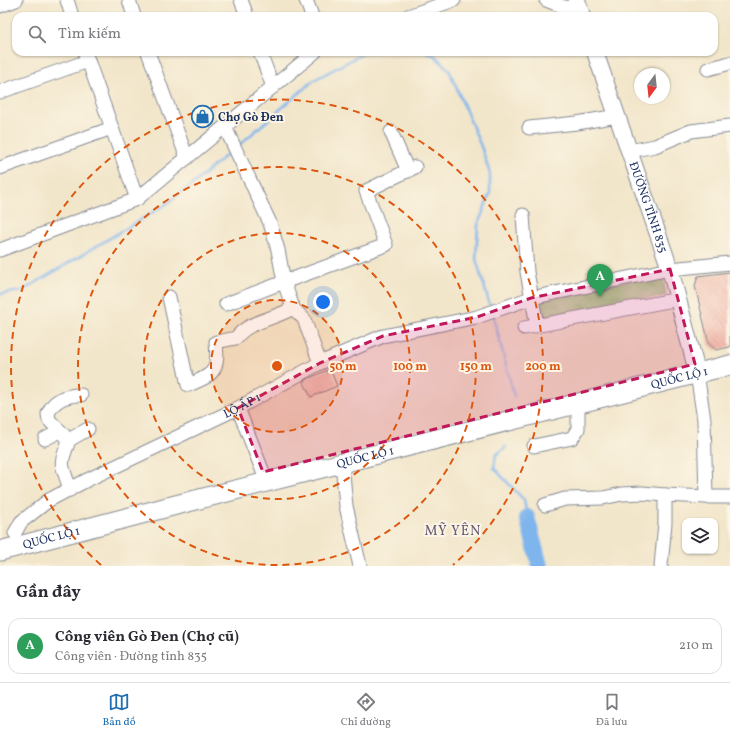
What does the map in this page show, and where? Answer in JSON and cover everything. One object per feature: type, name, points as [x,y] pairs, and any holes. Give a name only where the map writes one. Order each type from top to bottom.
[{"type":"highway","name":"QUỐC LỘ 1","points":[[0,551],[578,403],[696,368],[730,355]]},
{"type":"highway","name":"QUỐC LỘ 1","points":[[8,535],[696,368],[730,365]]},
{"type":"main road","name":"ĐƯỜNG TỈNH 835","points":[[595,56],[670,269],[696,368]]},
{"type":"street","points":[[0,6],[16,0]]},
{"type":"street","points":[[67,0],[71,12]]},
{"type":"street","points":[[129,0],[133,12]]},
{"type":"street","points":[[241,0],[246,12]]},
{"type":"street","points":[[306,0],[310,12]]},
{"type":"street","points":[[420,12],[454,0]]},
{"type":"street","points":[[546,0],[564,7],[580,8]]},
{"type":"street","points":[[0,92],[87,56],[138,199]]},
{"type":"street","points":[[149,56],[187,158]]},
{"type":"street","points":[[261,56],[273,87]]},
{"type":"street","points":[[0,250],[138,199],[187,158],[227,132],[273,87],[310,56]]},
{"type":"street","points":[[708,68],[730,63]]},
{"type":"street","points":[[529,128],[577,123],[616,116]]},
{"type":"street","points":[[629,151],[655,146],[691,131],[730,126]]},
{"type":"street","points":[[0,168],[112,128]]},
{"type":"street","points":[[227,132],[270,223],[278,250],[284,282],[293,308],[304,320],[320,363]]},
{"type":"street","points":[[226,304],[386,245],[366,191],[412,169],[391,132]]},
{"type":"street","points":[[523,215],[527,272],[537,325]]},
{"type":"street","name":"LỘ ẤP 1","points":[[8,535],[21,522],[49,500],[238,408],[320,363],[383,336],[492,312],[531,298],[670,269],[730,263]]},
{"type":"street","points":[[169,297],[188,385],[205,379],[214,372],[216,367],[216,342],[236,338],[242,330],[293,308]]},
{"type":"street","points":[[524,328],[679,299]]},
{"type":"street","points":[[696,368],[704,420],[706,497]]},
{"type":"street","points":[[70,490],[67,476],[62,467],[64,436],[50,420],[48,414],[54,403],[66,397],[81,395]]},
{"type":"street","points":[[534,446],[572,438],[578,429],[578,403]]},
{"type":"street","points":[[238,408],[263,472]]},
{"type":"street","points":[[45,439],[64,436],[88,429]]},
{"type":"street","points":[[342,463],[346,506],[360,566]]},
{"type":"street","points":[[545,505],[565,500],[603,498],[622,494],[642,493],[730,497]]},
{"type":"street","points":[[661,566],[665,523],[665,495]]},
{"type":"highlighted area","points":[[670,269],[695,364],[263,472],[238,408],[320,363],[383,336],[477,317],[531,298]]},
{"type":"green space","points":[[662,275],[666,295],[538,319],[534,298]]},
{"type":"building","points":[[730,272],[730,347],[716,350],[709,344],[695,286],[698,276]]},
{"type":"building","points":[[330,369],[337,386],[311,397],[303,381]]},
{"type":"waterway","points":[[238,146],[314,80],[359,56]]},
{"type":"waterway","points":[[435,56],[449,70],[482,149],[490,174],[490,193],[478,225],[476,259],[491,309]]},
{"type":"waterway","points":[[0,294],[22,291],[165,205],[193,184],[231,151]]},
{"type":"waterway","points":[[493,315],[514,396]]},
{"type":"waterway","points":[[506,447],[496,455],[494,468],[524,500],[527,517]]},
{"type":"waterway","points":[[527,517],[540,566]]},
{"type":"place","name":"Chợ Gò Đen","points":[[203,117]]},
{"type":"place","name":"Công viên Gò Đen (Chợ cũ)","points":[[600,297]]},
{"type":"district","name":"MỸ YÊN","points":[[453,530]]}]
